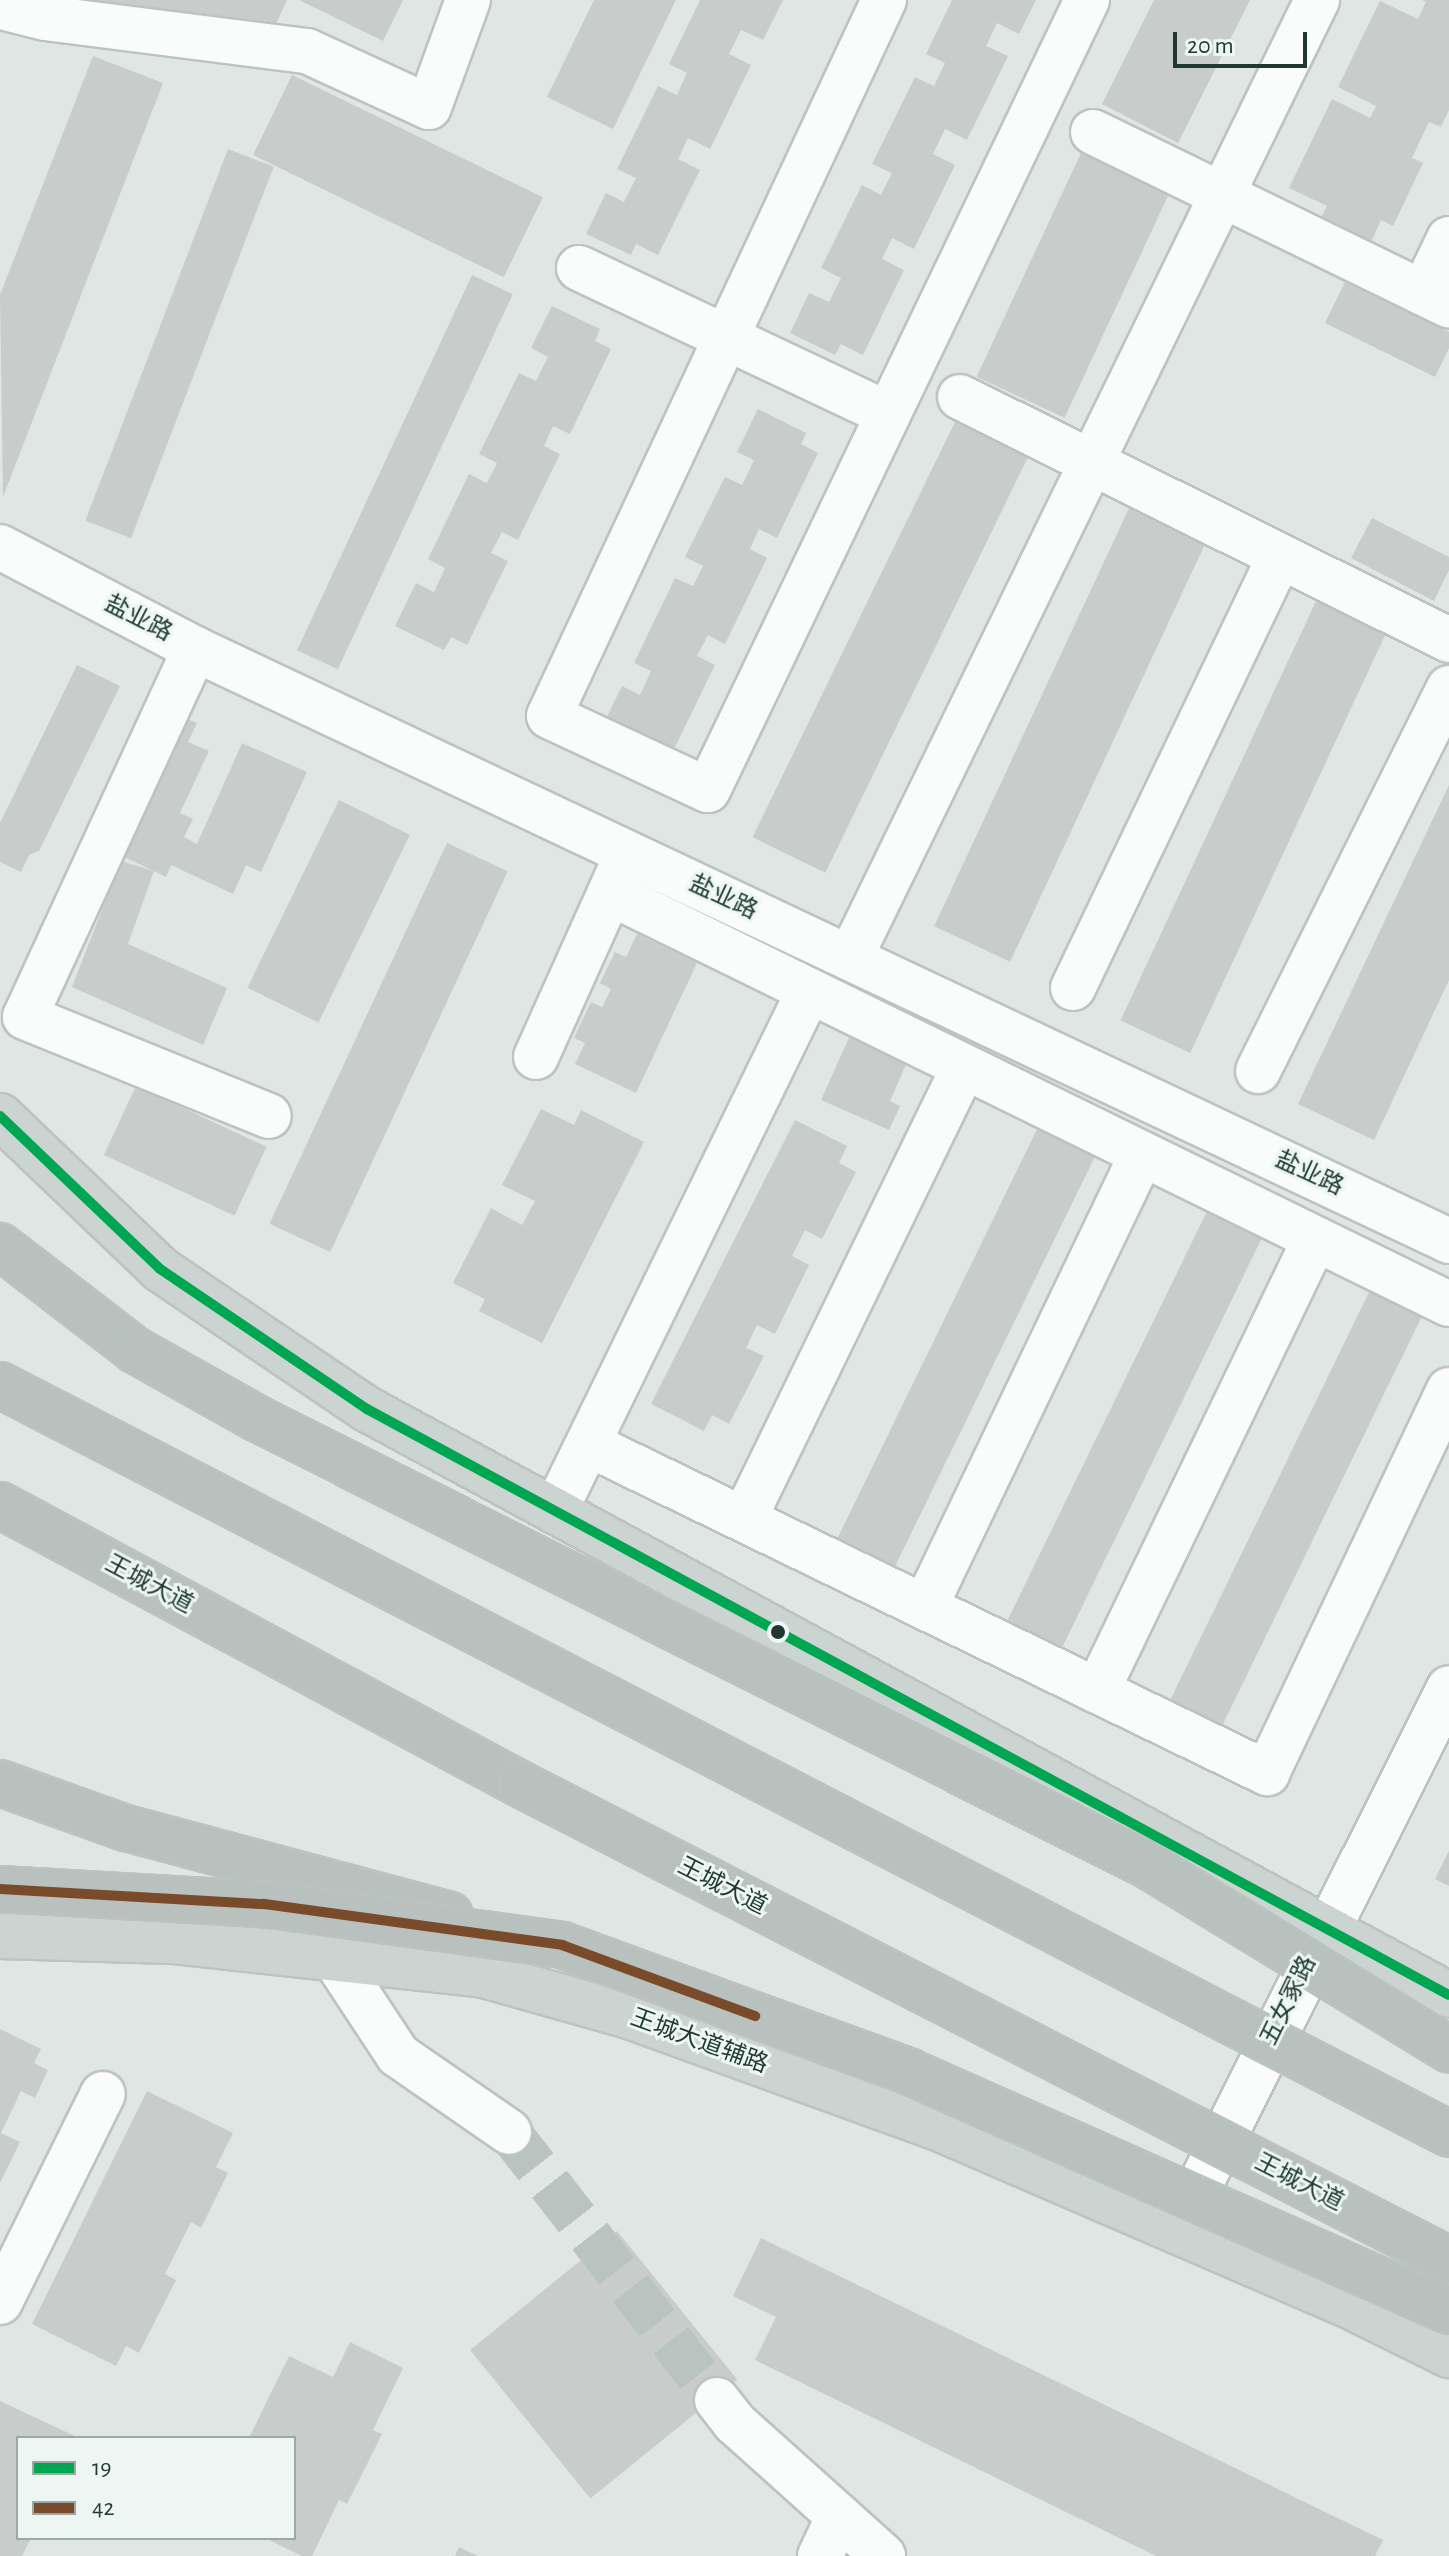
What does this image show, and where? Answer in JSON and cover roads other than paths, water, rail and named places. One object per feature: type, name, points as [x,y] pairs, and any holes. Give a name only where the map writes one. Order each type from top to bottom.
[{"type":"highway","points":[[0,1246],[135,1350],[256,1418],[1147,1865],[1449,2049]]},
{"type":"highway","points":[[0,1385],[1449,2134]]},
{"type":"highway","name":"王城大道","points":[[0,1505],[522,1785],[1449,2260]]},
{"type":"highway","points":[[0,1783],[126,1828],[562,1945],[910,2072],[1449,2311]]},
{"type":"highway","points":[[0,1889],[264,1904],[562,1945]]},
{"type":"main road","points":[[0,1116],[160,1269],[367,1409],[1449,1995]]},
{"type":"main road","name":"王城大道辅路","points":[[0,1936],[172,1941],[484,1975],[629,2016],[936,2127],[1358,2310],[1449,2355]]},
{"type":"street","points":[[1,7],[45,18],[307,51],[429,107],[468,0]]},
{"type":"street","points":[[884,0],[549,716],[708,790],[1087,0]]},
{"type":"street","points":[[850,958],[1317,0]]},
{"type":"street","points":[[1093,132],[1436,300],[1449,239]]},
{"type":"street","points":[[579,268],[888,414]]},
{"type":"street","points":[[960,397],[1449,640]]},
{"type":"street","name":"盐业路","points":[[0,547],[195,649],[1449,1241]]},
{"type":"street","points":[[1073,988],[1280,556]]},
{"type":"street","points":[[195,649],[25,1017],[269,1116]]},
{"type":"street","points":[[1258,1071],[1449,688]]},
{"type":"street","points":[[536,1057],[628,853]]},
{"type":"street","points":[[610,893],[1449,1304]]},
{"type":"street","points":[[555,1511],[809,991]]},
{"type":"street","points":[[744,1519],[964,1067]]},
{"type":"street","points":[[925,1607],[1142,1154]]},
{"type":"street","points":[[1097,1691],[1315,1239]]},
{"type":"street","points":[[588,1444],[1267,1773],[1449,1390]]},
{"type":"street","name":"五女冢路","points":[[1175,2231],[1449,1688]]},
{"type":"street","points":[[1325,1930],[1449,2014]]},
{"type":"street","points":[[334,1958],[398,2055],[509,2132]]},
{"type":"street","points":[[0,2302],[103,2094]]},
{"type":"street","points":[[1175,2231],[1371,2284],[1449,2323]]},
{"type":"street","points":[[717,2400],[735,2423],[883,2556]]},
{"type":"street","points":[[820,2556],[839,2516]]},
{"type":"tunnel","points":[[509,2132],[717,2400]]}]
